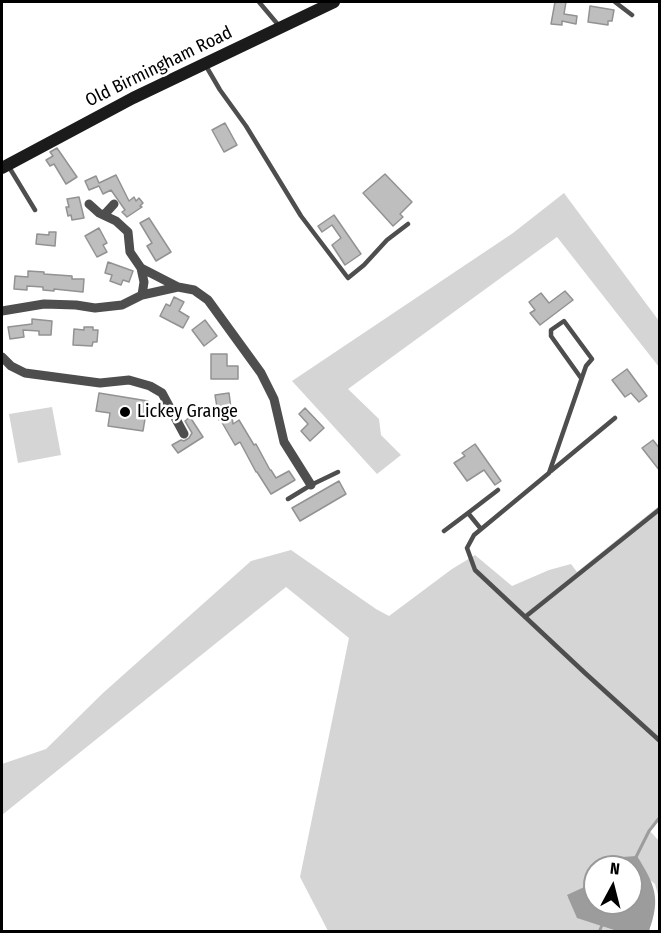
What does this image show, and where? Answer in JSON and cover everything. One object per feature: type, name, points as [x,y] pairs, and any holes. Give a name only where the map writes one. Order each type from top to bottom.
[{"type":"main road","name":"Old Birmingham Road","points":[[4,166],[133,98],[334,2]]},
{"type":"street","points":[[89,204],[99,213],[116,221],[128,232],[130,252],[141,268],[144,282],[142,296]]},
{"type":"street","points":[[104,215],[114,204]]},
{"type":"street","points":[[141,268],[178,287],[194,290],[208,300],[261,374],[274,399],[284,442],[311,485]]},
{"type":"street","points":[[2,311],[44,304],[95,308],[122,305],[142,296],[178,287]]},
{"type":"street","points":[[2,357],[11,366],[25,373],[100,383],[129,380],[150,386],[162,393],[184,434]]},
{"type":"lane","points":[[259,2],[280,27]]},
{"type":"lane","points":[[615,2],[632,15]]},
{"type":"lane","points":[[204,64],[246,126],[301,216],[348,278],[364,265],[387,240],[408,224]]},
{"type":"lane","points":[[4,166],[35,210]]},
{"type":"lane","points":[[549,473],[581,378],[592,359],[564,321],[551,330],[551,336],[581,378]]},
{"type":"lane","points":[[615,418],[474,535],[467,548],[475,570],[660,741]]},
{"type":"lane","points":[[288,499],[338,472]]},
{"type":"lane","points":[[444,531],[498,490]]},
{"type":"lane","points":[[525,617],[660,509]]},
{"type":"lane","points":[[468,513],[482,529]]},
{"type":"shaded area","points":[[564,193],[659,321],[659,367],[557,237],[348,389],[379,419],[381,435],[401,455],[377,474],[292,381],[513,233]]},
{"type":"shaded area","points":[[52,407],[61,455],[18,463],[9,414]]},
{"type":"shaded area","points":[[659,506],[660,817],[650,831],[659,841],[659,898],[655,884],[643,874],[643,855],[583,855],[583,888],[567,896],[583,910],[583,915],[589,915],[602,926],[617,931],[328,931],[300,877],[349,638],[286,587],[2,815],[2,764],[46,749],[103,693],[251,561],[291,550],[389,616],[452,569],[475,555],[512,586],[549,570],[571,564],[577,572]]},
{"type":"shaded area","points":[[643,866],[652,884],[655,900],[649,931],[617,931],[577,918],[567,895],[583,888],[583,915],[643,915]]},
{"type":"building","points":[[555,2],[566,2],[564,14],[577,16],[576,24],[562,21],[562,25],[551,24]]},
{"type":"building","points":[[590,6],[614,10],[612,21],[608,21],[608,25],[588,22]]},
{"type":"building","points":[[225,123],[237,145],[224,152],[212,130]]},
{"type":"building","points":[[57,148],[77,177],[66,184],[54,164],[50,166],[46,160],[53,156],[50,152]]},
{"type":"building","points":[[385,174],[412,202],[400,214],[403,217],[393,226],[363,193]]},
{"type":"building","points":[[116,175],[129,201],[134,197],[136,201],[139,198],[143,203],[140,206],[142,207],[127,217],[122,212],[125,210],[111,190],[103,194],[99,186],[89,190],[85,181],[96,176],[99,183]]},
{"type":"building","points":[[79,197],[84,218],[72,220],[71,215],[68,216],[67,199]]},
{"type":"building","points":[[334,215],[361,254],[345,265],[332,245],[341,238],[332,225],[322,232],[318,226]]},
{"type":"building","points":[[149,218],[171,252],[156,261],[147,246],[152,243],[140,223]]},
{"type":"building","points":[[99,228],[107,243],[103,245],[107,252],[97,257],[85,236]]},
{"type":"building","points":[[49,232],[56,232],[55,246],[36,244],[37,234],[49,235]]},
{"type":"building","points":[[108,262],[133,271],[129,282],[123,280],[121,285],[110,281],[112,275],[105,273]]},
{"type":"building","points":[[28,271],[84,279],[83,292],[43,290],[43,287],[27,286],[27,290],[14,289],[15,276],[28,277]]},
{"type":"building","points":[[565,291],[573,300],[540,325],[530,313],[535,310],[529,302],[541,293],[549,303]]},
{"type":"building","points":[[174,297],[184,302],[179,311],[189,317],[183,328],[160,316],[166,304],[170,306]]},
{"type":"building","points":[[32,319],[52,321],[51,335],[39,335],[39,331],[23,330],[24,337],[10,339],[8,327],[32,324]]},
{"type":"building","points":[[205,320],[217,336],[204,346],[192,330]]},
{"type":"building","points":[[84,327],[93,327],[93,330],[98,330],[97,342],[93,342],[92,346],[73,345],[74,329],[84,330]]},
{"type":"building","points":[[211,354],[227,354],[227,366],[238,366],[238,379],[211,379]]},
{"type":"building","points":[[627,369],[647,396],[639,402],[631,393],[625,397],[612,380]]},
{"type":"building","name":"Lickey Grange","points":[[99,393],[148,401],[143,431],[108,426],[110,413],[96,411]]},
{"type":"building","points":[[229,393],[233,424],[239,420],[276,478],[289,471],[295,480],[271,494],[240,442],[235,445],[219,420],[215,395]]},
{"type":"building","points":[[305,408],[324,428],[310,441],[301,431],[308,424],[299,414]]},
{"type":"building","points":[[190,417],[203,437],[178,453],[172,445],[189,438],[192,433],[185,421]]},
{"type":"building","points":[[653,440],[660,449],[660,471],[642,448]]},
{"type":"building","points":[[475,444],[501,481],[495,485],[484,470],[467,481],[454,463],[465,456],[462,453]]},
{"type":"building","points":[[339,481],[346,494],[300,521],[292,508]]},
{"type":"waterway","points":[[637,855],[649,831],[660,817]]},
{"type":"waterway","points":[[599,932],[603,923]]},
{"type":"place","name":"Lickey Grange","points":[[125,412]]}]
